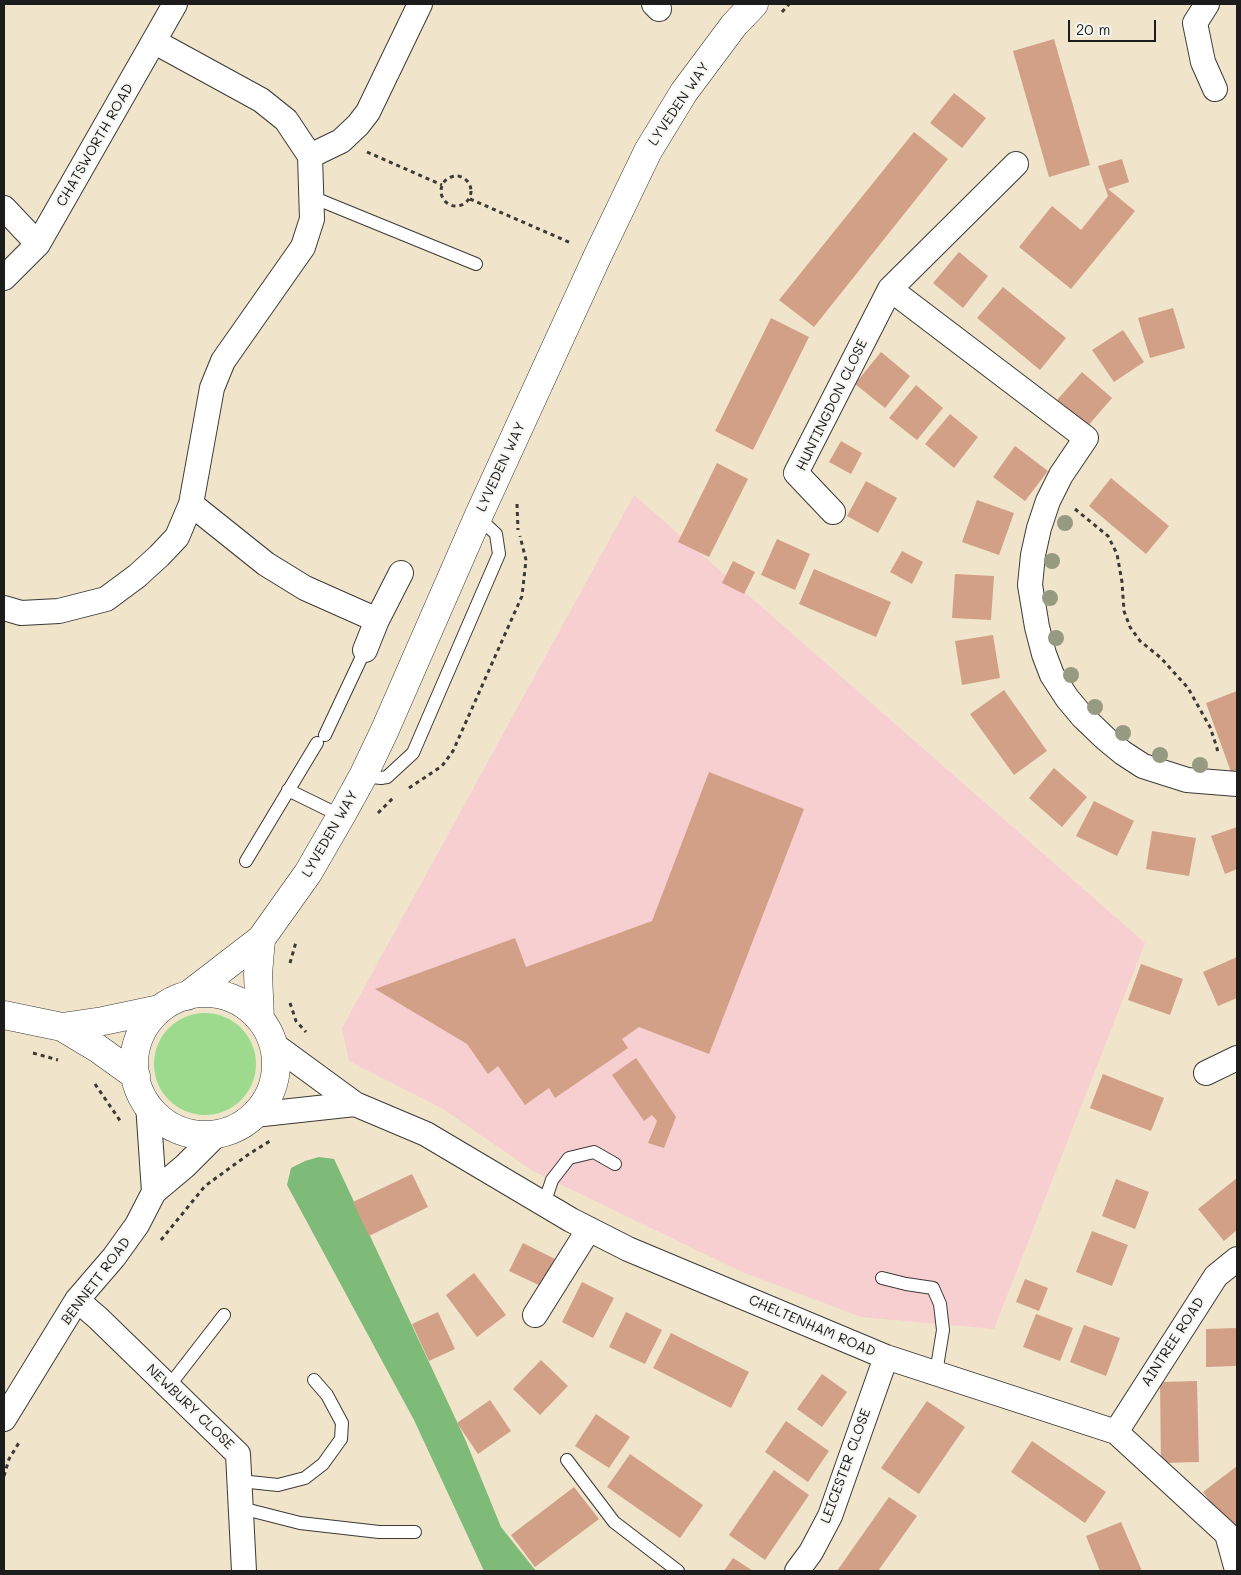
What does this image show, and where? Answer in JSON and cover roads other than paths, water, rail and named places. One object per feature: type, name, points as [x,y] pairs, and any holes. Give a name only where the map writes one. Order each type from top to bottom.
[{"type":"street","name":"CHATSWORTH ROAD","points":[[4,278],[38,244],[175,4]]},
{"type":"street","points":[[310,156],[341,141],[358,125],[368,112],[420,4]]},
{"type":"street","name":"LYVEDEN WAY","points":[[187,996],[261,939],[308,873],[341,816],[363,776],[478,517],[598,255],[648,151],[684,92],[734,26],[754,4]]},
{"type":"street","points":[[1207,4],[1196,23],[1203,62],[1215,89]]},
{"type":"street","points":[[4,608],[21,613],[59,611],[106,599],[144,569],[177,536],[191,504],[212,388],[223,361],[303,248],[312,219],[310,156],[286,120],[261,100],[155,42]]},
{"type":"street","name":"HUNTINGDON CLOSE","points":[[832,512],[796,473],[890,289],[1016,164]]},
{"type":"street","points":[[4,208],[38,244]]},
{"type":"street","points":[[890,289],[1086,438],[1061,475],[1053,492],[1038,528],[1032,555],[1030,584],[1032,604],[1041,645],[1052,675],[1067,698],[1082,716],[1123,754],[1143,766],[1187,780],[1229,784]]},
{"type":"street","points":[[191,504],[266,564],[305,588],[377,620]]},
{"type":"street","points":[[365,650],[377,620],[401,573]]},
{"type":"street","points":[[260,1019],[258,974],[261,939]]},
{"type":"street","points":[[212,993],[230,997],[246,1006],[260,1019],[270,1034],[275,1052],[276,1070],[272,1088],[264,1104],[254,1115],[235,1128],[218,1133],[199,1134],[181,1130],[164,1122],[151,1109],[141,1094],[136,1076],[135,1058],[139,1039],[147,1023],[160,1009],[176,999],[193,994],[212,993]]},
{"type":"street","points":[[62,1027],[103,1021],[160,1009]]},
{"type":"street","points":[[4,1015],[62,1027],[136,1076]]},
{"type":"street","name":"CHELTENHAM ROAD","points":[[273,1044],[355,1104],[402,1122],[426,1134],[544,1204],[628,1248],[886,1357],[1116,1432],[1226,1534],[1237,1570]]},
{"type":"street","points":[[1206,1073],[1237,1058]]},
{"type":"street","points":[[148,1104],[154,1192]]},
{"type":"street","name":"CHELTENHAM ROAD","points":[[254,1115],[355,1104]]},
{"type":"street","name":"BENNETT ROAD","points":[[4,1420],[78,1300],[114,1257],[138,1224],[154,1192],[185,1166],[218,1133]]},
{"type":"street","points":[[535,1315],[589,1229]]},
{"type":"street","name":"AINTREE ROAD","points":[[1116,1432],[1216,1276],[1237,1259]]},
{"type":"street","name":"NEWBURY CLOSE","points":[[78,1300],[238,1454],[244,1571]]},
{"type":"street","name":"LEICESTER CLOSE","points":[[798,1571],[811,1552],[830,1516],[886,1357]]},
{"type":"lane","points":[[312,196],[476,264]]},
{"type":"lane","points":[[363,776],[387,777],[414,753],[499,554],[496,534],[478,517]]},
{"type":"lane","points":[[246,861],[321,739],[365,650]]},
{"type":"lane","points":[[288,790],[341,816]]},
{"type":"lane","points":[[544,1204],[552,1180],[569,1158],[594,1152],[615,1164]]},
{"type":"lane","points":[[882,1278],[933,1288],[940,1304],[943,1330],[936,1373]]},
{"type":"lane","points":[[168,1386],[224,1315]]},
{"type":"lane","points":[[240,1481],[278,1485],[305,1478],[323,1464],[341,1440],[342,1423],[327,1395],[314,1380]]},
{"type":"lane","points":[[567,1460],[614,1522],[678,1571]]},
{"type":"lane","points":[[241,1508],[300,1523],[379,1532],[415,1532]]}]
